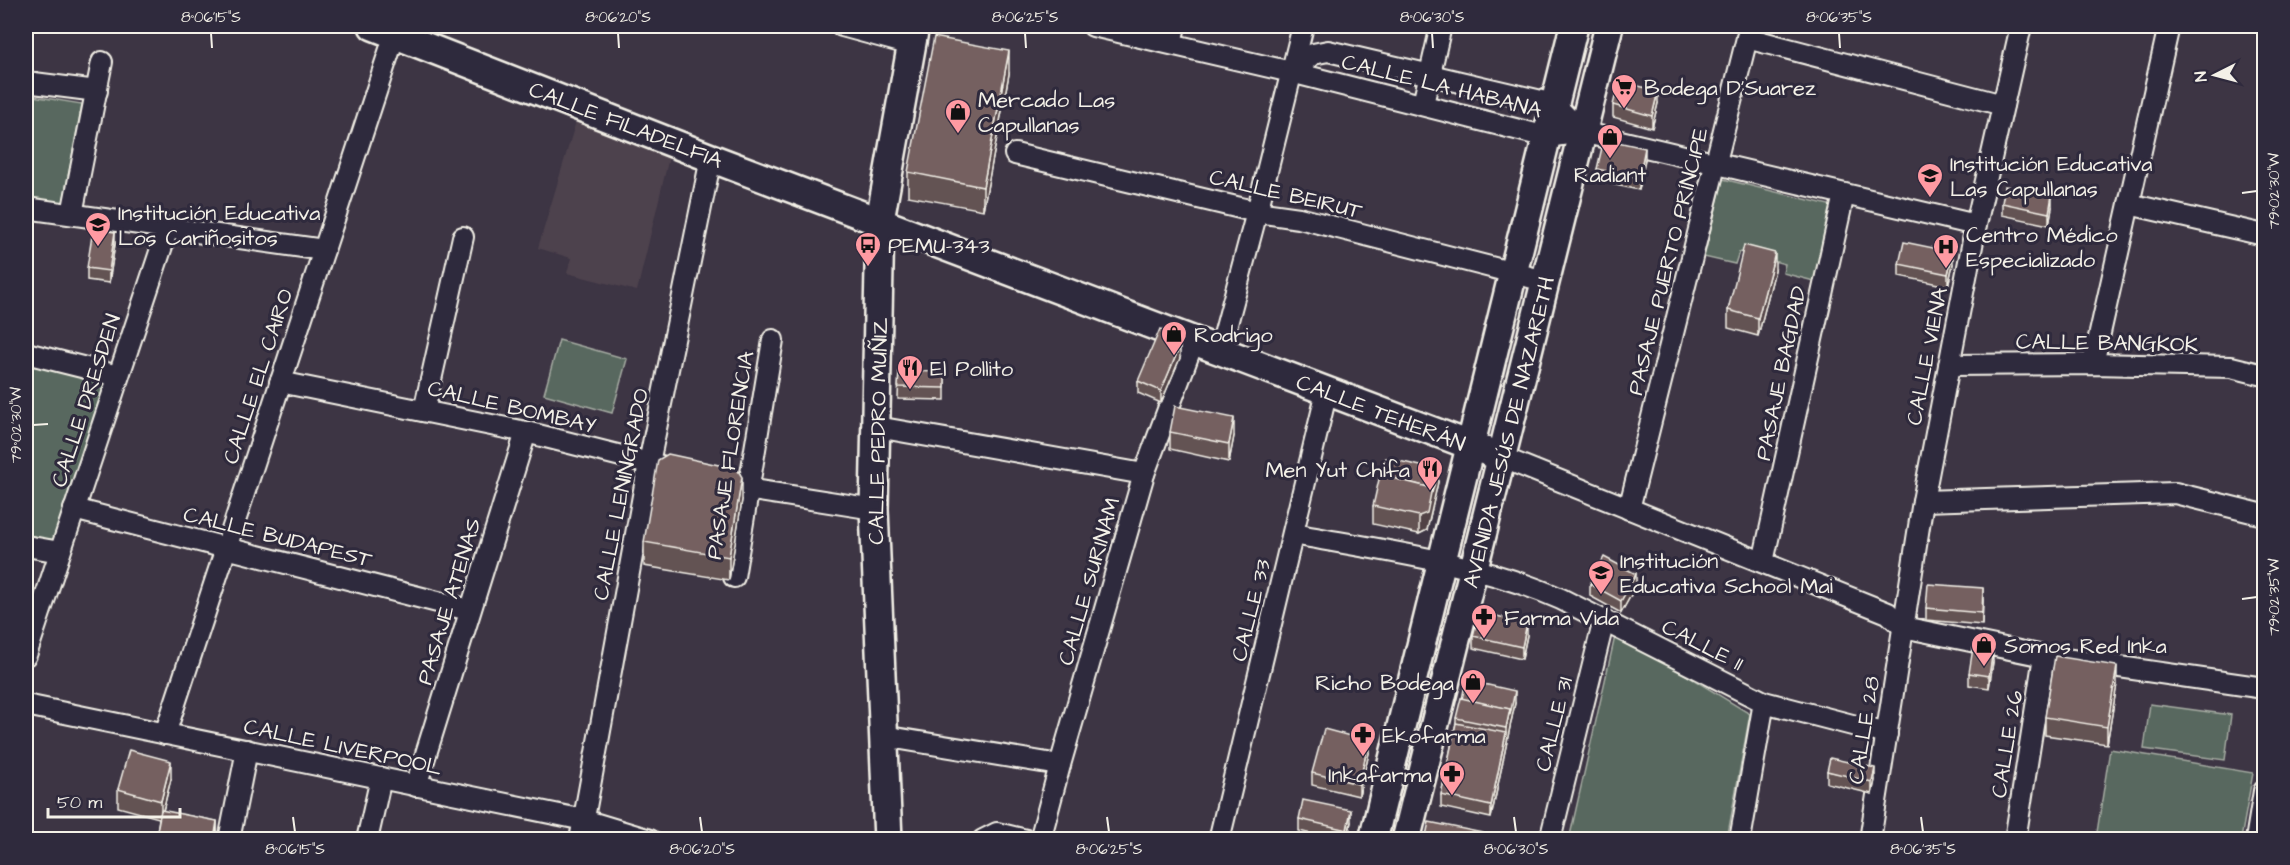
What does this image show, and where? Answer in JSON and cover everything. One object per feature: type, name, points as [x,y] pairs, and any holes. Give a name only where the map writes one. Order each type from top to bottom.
[{"type":"street","points":[[842,26],[913,35]]},
{"type":"street","name":"CALLE LA HABANA","points":[[1093,26],[1173,34],[1291,72],[1547,136],[1582,132],[1976,225]]},
{"type":"street","points":[[1220,350],[1303,26]]},
{"type":"street","points":[[1423,104],[1441,26]]},
{"type":"street","name":"AVENIDA JESÚS DE NAZARETH","points":[[1373,840],[1574,26]]},
{"type":"street","name":"AVENIDA JESÚS DE NAZARETH","points":[[1406,840],[1609,26]]},
{"type":"street","name":"CALLE VIENA","points":[[1903,627],[1923,501],[1976,225],[2021,26]]},
{"type":"street","points":[[2093,364],[2169,26]]},
{"type":"street","name":"CALLE FILADELFIA","points":[[384,30],[711,158],[880,220]]},
{"type":"street","name":"CALLE EL CAIRO","points":[[165,734],[324,250],[384,30]]},
{"type":"street","points":[[1749,32],[2003,105]]},
{"type":"street","name":"PASAJE PUERTO PRÍNCIPE","points":[[1629,509],[1749,32]]},
{"type":"street","name":"CALLE PEDRO MUÑIZ","points":[[888,840],[874,509],[880,220],[913,35]]},
{"type":"street","name":"CALLE LA HABANA","points":[[1291,72],[1313,54],[1328,51],[1554,105],[1582,132]]},
{"type":"street","points":[[72,214],[102,62]]},
{"type":"street","points":[[26,82],[97,91]]},
{"type":"street","name":"CALLE BEIRUT","points":[[1015,154],[1257,212],[1299,218],[1545,281]]},
{"type":"street","name":"CALLE LENINGRADO","points":[[580,840],[649,463],[711,158]]},
{"type":"street","name":"PASAJE BAGDAD","points":[[1763,562],[1844,194]]},
{"type":"street","points":[[2129,204],[2265,235]]},
{"type":"street","points":[[26,208],[324,250]]},
{"type":"street","name":"CALLE TEHERÁN","points":[[880,220],[1501,457],[1888,613],[1903,627],[2044,656],[2265,688]]},
{"type":"street","name":"CALLE DRESDEN","points":[[26,656],[168,228]]},
{"type":"street","points":[[424,411],[463,237]]},
{"type":"street","name":"PASAJE FLORENCIA","points":[[734,578],[772,340]]},
{"type":"street","name":"CALLE SURINAM","points":[[1040,840],[1144,474],[1194,340]]},
{"type":"street","points":[[26,353],[118,376]]},
{"type":"street","name":"CALLE BANGKOK","points":[[1949,365],[2093,364],[2231,368],[2265,375]]},
{"type":"street","name":"CALLE BOMBAY","points":[[280,382],[526,432],[747,489],[874,509]]},
{"type":"street","name":"CALLE 33","points":[[1219,840],[1327,391]]},
{"type":"street","points":[[877,427],[1144,474]]},
{"type":"street","name":"PASAJE ATENAS","points":[[416,786],[526,432]]},
{"type":"street","points":[[1923,501],[2175,493],[2265,515]]},
{"type":"street","name":"CALLE BUDAPEST","points":[[74,509],[470,610]]},
{"type":"street","name":"CALLE 11","points":[[1294,534],[1443,562],[1527,584],[1604,620],[1764,702],[1887,734]]},
{"type":"street","points":[[26,546],[60,552]]},
{"type":"street","name":"CALLE 31","points":[[1550,840],[1604,620]]},
{"type":"street","name":"CALLE 28","points":[[1870,840],[1903,627]]},
{"type":"street","name":"CALLE 26","points":[[2015,840],[2044,656]]},
{"type":"street","points":[[1740,840],[1764,702]]},
{"type":"street","name":"CALLE LIVERPOOL","points":[[26,705],[584,820],[650,840]]},
{"type":"street","points":[[883,736],[1060,765]]},
{"type":"street","points":[[229,840],[247,750]]},
{"type":"street","points":[[367,840],[381,778]]},
{"type":"street","points":[[2256,840],[2265,791]]},
{"type":"street","points":[[983,840],[997,833],[1026,840]]},
{"type":"shaded area","points":[[577,118],[670,153],[637,291],[567,273],[571,258],[538,248]]},
{"type":"green space","points":[[26,95],[82,104],[62,209],[26,203]]},
{"type":"green space","points":[[1723,179],[1833,206],[1814,281],[1783,273],[1785,264],[1739,252],[1735,264],[1704,257]]},
{"type":"green space","points":[[559,340],[627,359],[612,413],[544,394]]},
{"type":"green space","points":[[26,364],[105,383],[53,540],[26,535]]},
{"type":"green space","points":[[1616,632],[1750,714],[1727,839],[1569,840]]},
{"type":"green space","points":[[2150,704],[2231,715],[2225,760],[2144,749]]},
{"type":"green space","points":[[2110,749],[2253,773],[2241,839],[2096,839]]},
{"type":"building","name":"Mercado Las Capullanas","points":[[934,37],[1009,51],[983,187],[908,172]]},
{"type":"building","points":[[1619,81],[1658,91],[1652,116],[1613,105]]},
{"type":"building","points":[[1604,139],[1645,148],[1639,178],[1597,169]]},
{"type":"building","points":[[2005,186],[2052,195],[2049,213],[2002,203]]},
{"type":"building","points":[[93,229],[115,232],[109,271],[87,268]]},
{"type":"building","points":[[1904,242],[1953,252],[1948,274],[1899,264]]},
{"type":"building","points":[[1744,245],[1775,253],[1758,318],[1728,310]]},
{"type":"building","points":[[1160,329],[1178,337],[1180,346],[1161,391],[1138,381]]},
{"type":"building","points":[[899,371],[945,372],[945,388],[898,387]]},
{"type":"building","points":[[1175,406],[1234,418],[1229,444],[1170,432]]},
{"type":"building","points":[[668,454],[737,469],[742,477],[729,557],[644,542],[658,460]]},
{"type":"building","points":[[1386,458],[1438,470],[1432,493],[1432,488],[1382,475]]},
{"type":"building","points":[[1380,475],[1432,488],[1427,513],[1419,516],[1373,506]]},
{"type":"building","points":[[1604,557],[1636,574],[1621,601],[1590,584]]},
{"type":"building","points":[[1928,584],[1983,588],[1982,613],[1926,608]]},
{"type":"building","points":[[1479,612],[1527,623],[1522,647],[1473,636]]},
{"type":"building","points":[[1973,648],[1993,650],[1989,676],[1969,673]]},
{"type":"building","points":[[2055,656],[2117,666],[2107,727],[2045,717]]},
{"type":"building","points":[[1466,680],[1515,691],[1510,715],[1510,709],[1462,699]]},
{"type":"building","points":[[1461,698],[1510,709],[1506,728],[1456,718]]},
{"type":"building","points":[[1456,723],[1506,733],[1491,806],[1441,795]]},
{"type":"building","points":[[1324,729],[1369,741],[1359,784],[1312,773]]},
{"type":"building","points":[[129,750],[171,761],[161,801],[118,789]]},
{"type":"building","points":[[1830,758],[1875,768],[1872,782],[1827,771]]},
{"type":"building","points":[[1303,800],[1351,810],[1347,830],[1299,819]]},
{"type":"building","points":[[161,810],[217,821],[214,840],[175,840],[156,836]]},
{"type":"building","points":[[1429,822],[1483,833],[1482,840],[1425,840]]},
{"type":"place","name":"Bodega D'Suarez","points":[[1624,110]]},
{"type":"place","name":"Mercado Las Capullanas","points":[[958,135]]},
{"type":"place","name":"Radiant","points":[[1610,160]]},
{"type":"place","name":"Institución Educativa Las Capullanas","points":[[1930,199]]},
{"type":"place","name":"Institución Educativa Los Cariñositos","points":[[98,248]]},
{"type":"place","name":"PEMU-343","points":[[868,268]]},
{"type":"place","name":"Centro Médico Especializado","points":[[1946,270]]},
{"type":"place","name":"Rodrigo","points":[[1174,357]]},
{"type":"place","name":"El Pollito","points":[[910,391]]},
{"type":"place","name":"Men Yut Chifa","points":[[1430,492]]},
{"type":"place","name":"Institución Educativa School Mai","points":[[1601,596]]},
{"type":"place","name":"Farma Vida","points":[[1484,640]]},
{"type":"place","name":"Somos Red Inka","points":[[1984,668]]},
{"type":"place","name":"Richo Bodega","points":[[1473,705]]},
{"type":"place","name":"Ekofarma","points":[[1363,758]]},
{"type":"place","name":"Inkafarma","points":[[1452,797]]}]
